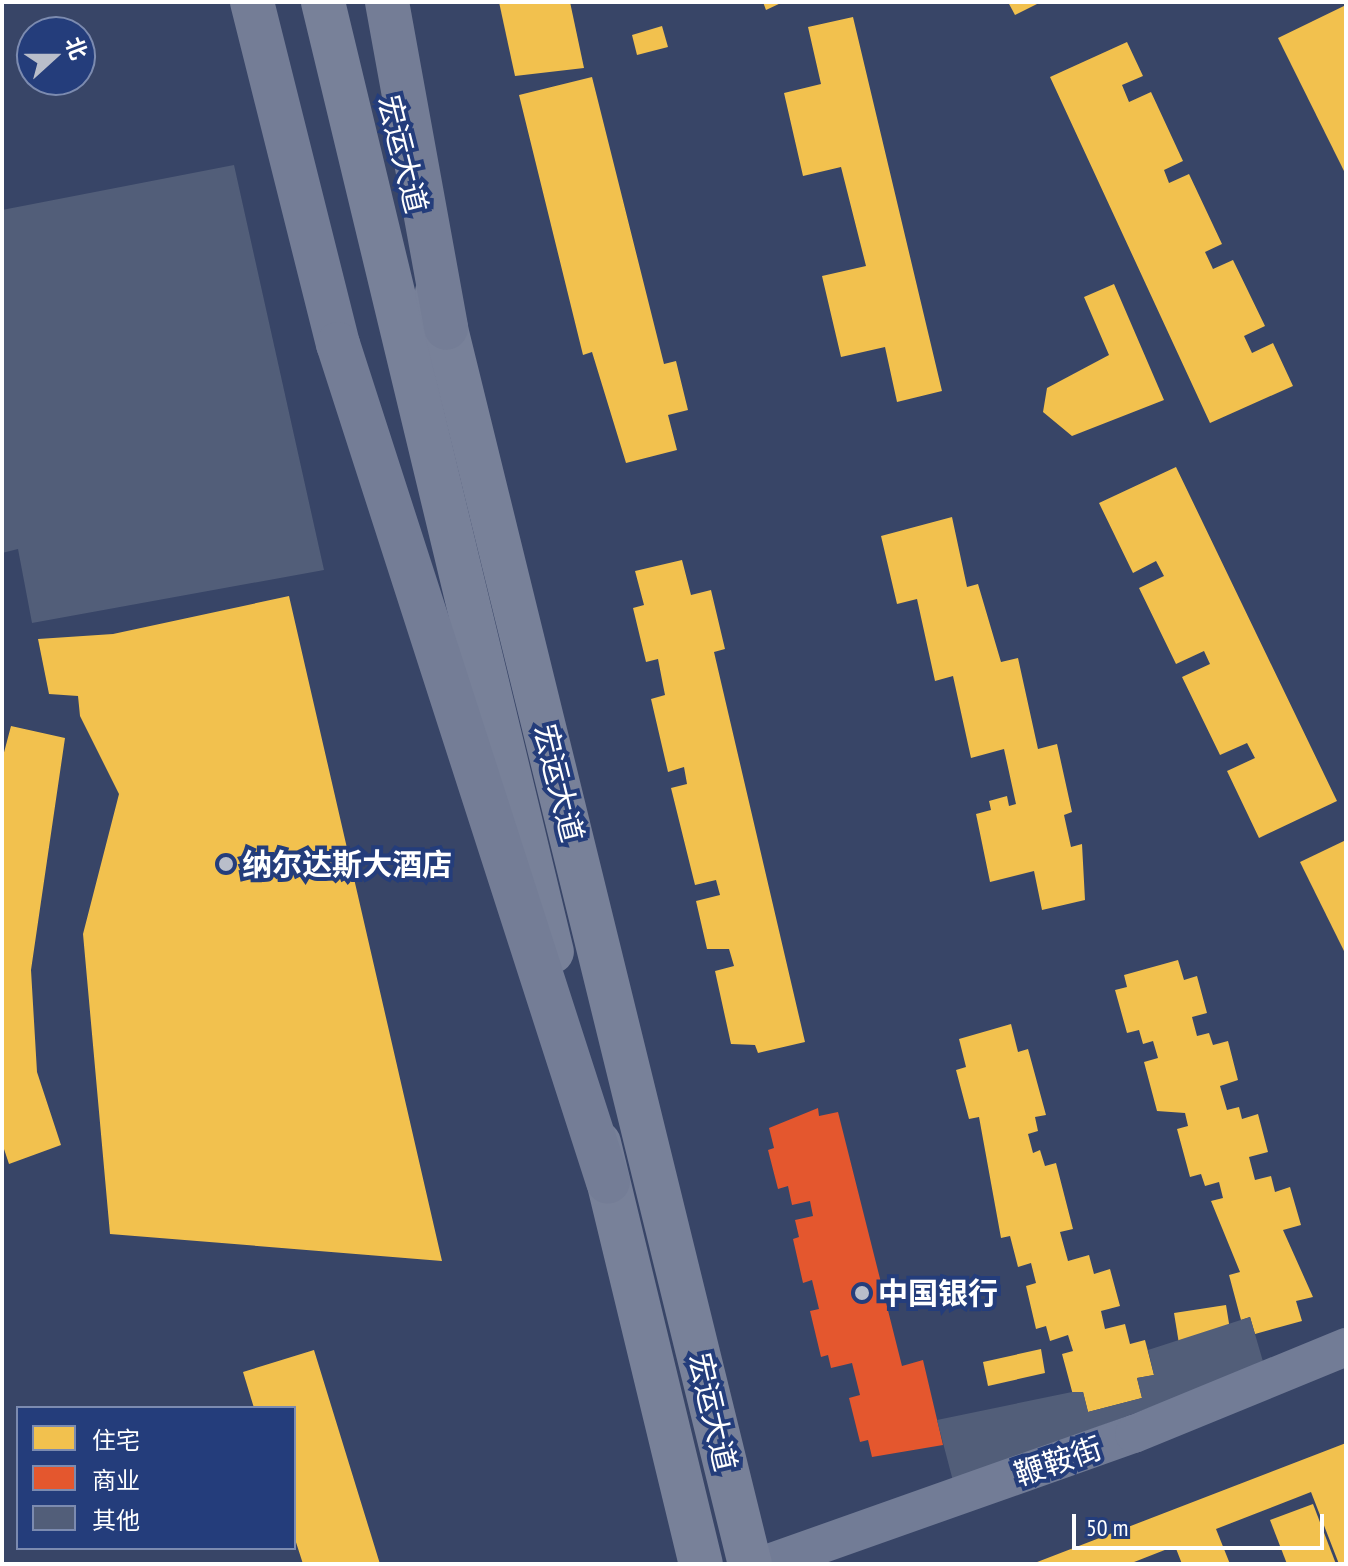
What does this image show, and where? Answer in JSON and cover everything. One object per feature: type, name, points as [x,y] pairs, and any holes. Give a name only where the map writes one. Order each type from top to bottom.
[{"type":"highway","points":[[252,2],[338,344],[608,1182]]},
{"type":"highway","points":[[387,2],[446,328]]},
{"type":"main road","name":"宏运大道","points":[[323,2],[701,1564]]},
{"type":"main road","name":"宏运大道","points":[[365,2],[750,1564]]},
{"type":"street","name":"鞭鞍街","points":[[766,1564],[1134,1434],[1346,1347]]},
{"type":"building: 住宅","points":[[499,2],[570,2],[584,68],[515,76]]},
{"type":"building: 住宅","points":[[763,2],[783,2],[766,10]]},
{"type":"building: 住宅","points":[[1008,2],[1041,2],[1015,15]]},
{"type":"building: 住宅","points":[[1346,5],[1346,175],[1278,38]]},
{"type":"building: 住宅","points":[[853,17],[942,391],[897,402],[885,347],[841,357],[822,276],[866,266],[841,167],[803,176],[784,93],[821,84],[808,27]]},
{"type":"building: 住宅","points":[[662,26],[668,47],[637,55],[632,35]]},
{"type":"building: 住宅","points":[[1127,42],[1143,76],[1122,85],[1129,102],[1151,92],[1183,161],[1164,170],[1169,183],[1189,174],[1222,244],[1205,252],[1213,269],[1233,260],[1265,326],[1244,336],[1252,353],[1273,343],[1293,386],[1210,423],[1050,77]]},
{"type":"building: 住宅","points":[[592,77],[664,364],[676,361],[688,410],[668,415],[677,450],[626,463],[592,352],[583,355],[519,95]]},
{"type":"building: 住宅","points":[[1114,284],[1164,400],[1072,436],[1043,412],[1047,388],[1109,355],[1084,297]]},
{"type":"building: 住宅","points":[[1176,467],[1337,801],[1259,838],[1227,771],[1255,758],[1247,743],[1220,755],[1182,677],[1210,664],[1204,651],[1176,664],[1139,588],[1164,576],[1156,561],[1133,573],[1099,503]]},
{"type":"building: 住宅","points":[[952,517],[967,587],[978,584],[1001,662],[1018,658],[1038,749],[1057,744],[1072,812],[1064,815],[1071,847],[1082,844],[1085,900],[1042,910],[1034,871],[990,882],[976,814],[991,810],[989,801],[1007,796],[1009,806],[1016,804],[1004,749],[971,758],[953,676],[935,681],[917,599],[897,604],[881,536]]},
{"type":"building: 住宅","points":[[682,560],[691,595],[711,590],[725,649],[714,652],[805,1042],[758,1053],[755,1045],[731,1044],[715,971],[734,966],[729,949],[707,949],[696,901],[720,895],[716,880],[695,885],[671,788],[687,784],[684,767],[668,772],[651,699],[665,695],[658,659],[646,662],[633,608],[644,605],[635,571]]},
{"type":"building: 住宅","name":"纳尔达斯大酒店","points":[[289,596],[442,1261],[110,1234],[83,934],[119,794],[80,716],[78,696],[49,694],[38,639],[113,634]]},
{"type":"building: 住宅","points":[[11,726],[65,738],[31,970],[37,1072],[61,1145],[9,1164],[2,1143],[2,760]]},
{"type":"building: 住宅","points":[[1346,840],[1346,955],[1300,862]]},
{"type":"building: 住宅","points":[[1178,960],[1184,980],[1197,976],[1207,1013],[1192,1017],[1197,1036],[1209,1033],[1213,1045],[1228,1041],[1238,1080],[1220,1086],[1227,1110],[1239,1107],[1242,1119],[1258,1114],[1268,1152],[1249,1157],[1255,1180],[1271,1176],[1275,1192],[1290,1187],[1301,1225],[1283,1230],[1313,1297],[1296,1301],[1302,1321],[1255,1334],[1250,1317],[1241,1320],[1229,1275],[1240,1272],[1211,1201],[1223,1198],[1219,1182],[1205,1186],[1201,1174],[1190,1177],[1177,1129],[1188,1126],[1185,1113],[1157,1111],[1144,1062],[1158,1058],[1153,1041],[1143,1044],[1139,1030],[1127,1033],[1115,990],[1127,987],[1124,975]]},
{"type":"building: 住宅","points":[[1011,1024],[1018,1052],[1028,1049],[1046,1115],[1035,1117],[1038,1131],[1028,1134],[1033,1153],[1040,1150],[1045,1166],[1056,1163],[1073,1229],[1060,1232],[1068,1261],[1089,1255],[1094,1274],[1110,1269],[1120,1306],[1101,1311],[1105,1329],[1125,1324],[1130,1344],[1145,1340],[1154,1375],[1137,1378],[1142,1398],[1088,1412],[1083,1392],[1073,1395],[1062,1354],[1073,1351],[1068,1335],[1050,1341],[1046,1326],[1036,1329],[1026,1286],[1036,1283],[1031,1263],[1018,1267],[1010,1236],[1001,1238],[979,1117],[969,1119],[956,1070],[966,1067],[959,1039]]},
{"type":"building: 住宅","points":[[1226,1305],[1232,1342],[1180,1350],[1174,1313]]},
{"type":"building: 住宅","points":[[1041,1349],[1045,1373],[988,1386],[983,1362]]},
{"type":"building: 住宅","points":[[314,1350],[380,1564],[303,1564],[296,1542],[296,1406],[253,1406],[243,1372]]},
{"type":"building: 住宅","points":[[1346,1443],[1346,1564],[1339,1564],[1311,1492],[1216,1529],[1230,1564],[1182,1564],[1175,1546],[1129,1564],[1032,1564]]},
{"type":"building: 住宅","points":[[1313,1504],[1336,1564],[1287,1564],[1270,1520]]},
{"type":"building: 商业","points":[[818,1108],[819,1116],[838,1112],[902,1366],[923,1360],[943,1445],[872,1457],[868,1440],[860,1442],[849,1398],[860,1395],[852,1363],[831,1368],[828,1355],[821,1357],[810,1311],[819,1309],[812,1280],[803,1283],[793,1239],[799,1237],[795,1220],[813,1216],[810,1201],[792,1205],[788,1186],[778,1189],[768,1150],[774,1148],[769,1128]]},
{"type":"building: 其他","points":[[234,165],[324,570],[32,623],[18,549],[2,553],[2,210]]},
{"type":"building: 其他","points":[[1250,1317],[1264,1365],[953,1481],[937,1420],[1072,1392],[1083,1392],[1088,1412],[1142,1398],[1137,1378],[1154,1375],[1148,1350]]},
{"type":"place","name":"纳尔达斯大酒店","points":[[226,864]]},
{"type":"place","name":"中国银行","points":[[862,1293]]}]
